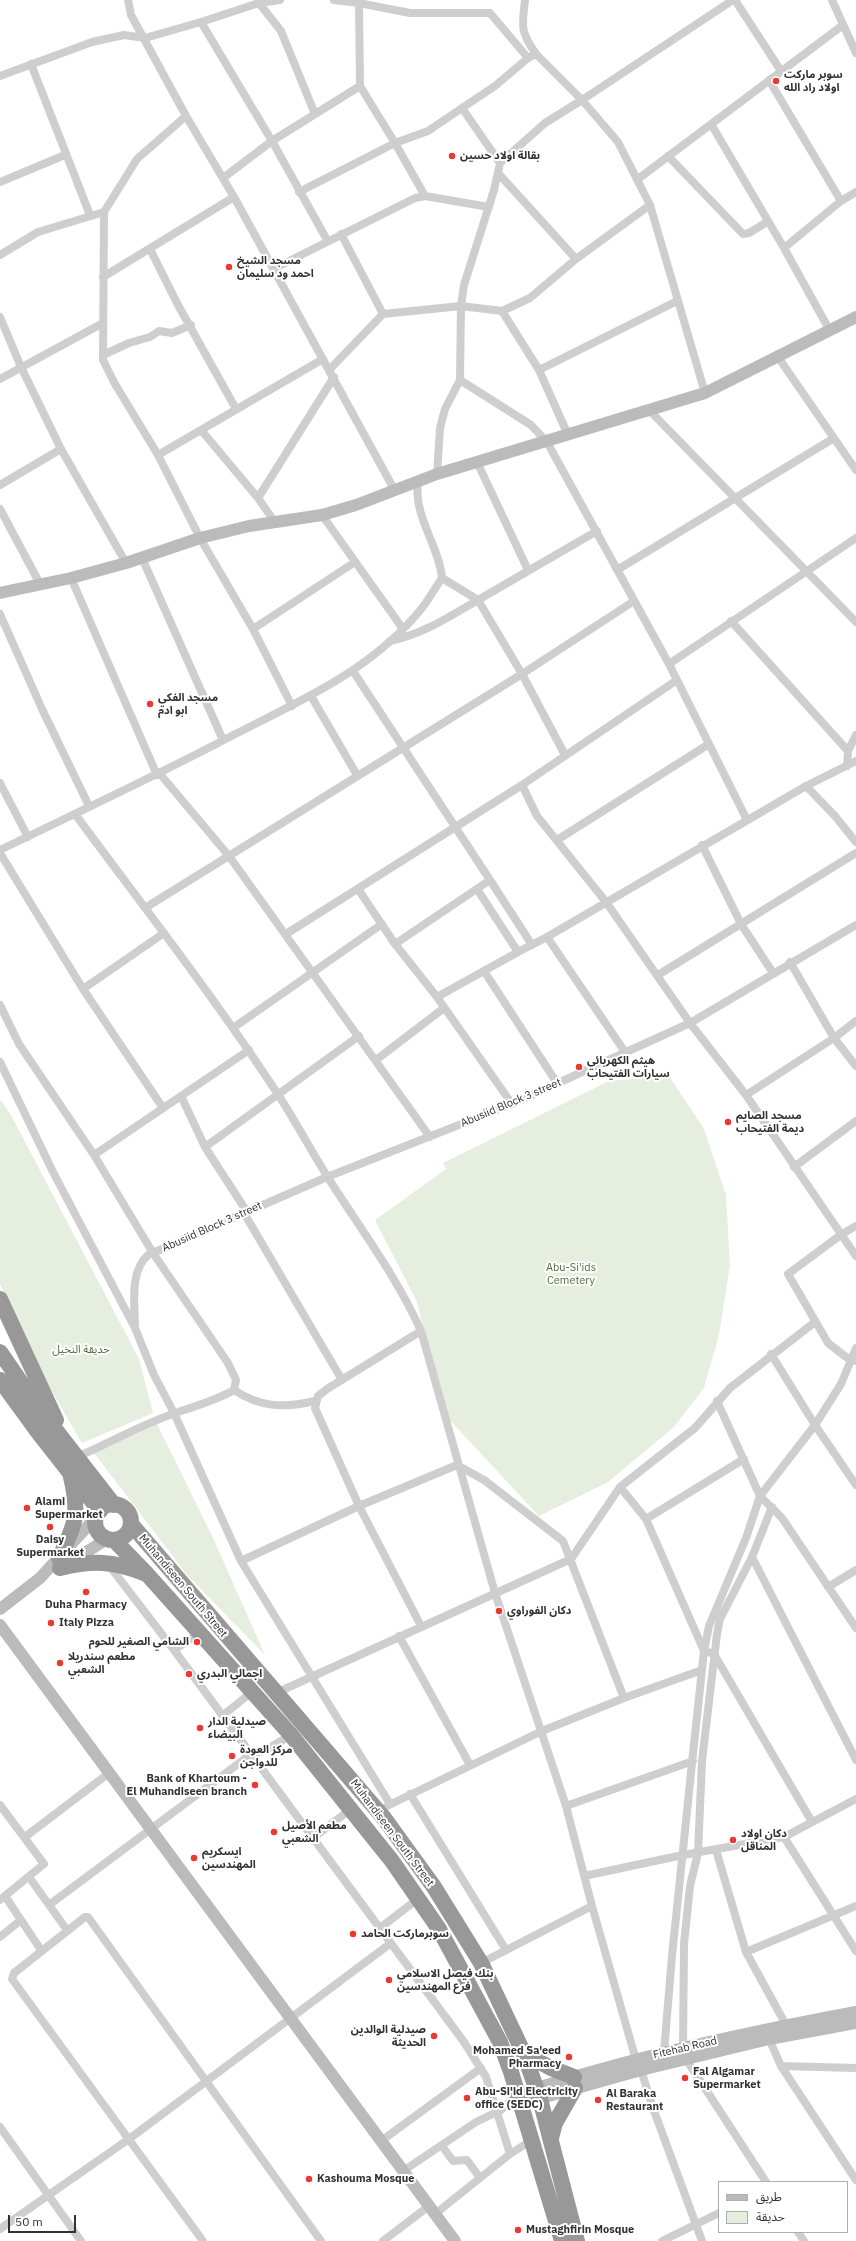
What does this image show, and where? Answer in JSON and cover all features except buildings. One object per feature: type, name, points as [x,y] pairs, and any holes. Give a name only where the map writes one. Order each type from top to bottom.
[{"type":"highway","points":[[0,1299],[44,1392],[64,1442]]},
{"type":"highway","points":[[0,1352],[77,1458],[104,1511],[97,1530],[110,1539],[127,1533],[131,1524],[128,1513],[120,1506],[104,1511]]},
{"type":"highway","points":[[0,1380],[70,1473],[104,1511]]},
{"type":"highway","points":[[70,1473],[75,1490],[76,1519],[73,1531],[59,1563],[79,1564],[106,1562],[146,1574]]},
{"type":"highway","name":"Muhandiseen South Street","points":[[131,1524],[348,1775],[384,1808],[434,1887],[481,1963],[524,2054],[539,2093],[576,2241]]},
{"type":"highway","name":"Muhandiseen South Street","points":[[110,1539],[146,1574],[291,1735],[334,1787],[419,1898],[467,1978],[500,2042],[516,2101],[532,2140],[562,2241]]},
{"type":"highway","points":[[334,1787],[348,1775]]},
{"type":"highway","points":[[524,2054],[574,2082],[555,2123],[551,2140]]},
{"type":"street","points":[[128,0],[131,15],[145,38],[186,116],[234,197],[395,490]]},
{"type":"street","points":[[0,76],[112,36],[124,35],[145,38],[258,3],[280,0]]},
{"type":"street","points":[[334,0],[359,3],[410,13],[490,12],[528,58]]},
{"type":"street","points":[[525,0],[522,28],[525,38],[536,54],[582,100],[618,142],[650,205],[705,393]]},
{"type":"street","points":[[832,0],[856,53]]},
{"type":"street","points":[[437,474],[440,428],[445,409],[460,380],[461,306],[464,285],[500,163],[545,123],[731,1],[782,71]]},
{"type":"street","points":[[258,3],[281,31],[315,114]]},
{"type":"street","points":[[359,3],[360,86],[425,196]]},
{"type":"street","points":[[200,22],[272,141],[327,240]]},
{"type":"street","points":[[638,179],[843,25]]},
{"type":"street","points":[[300,192],[395,143],[428,131],[495,86],[528,58],[536,54]]},
{"type":"street","points":[[31,64],[65,155],[90,215]]},
{"type":"street","points":[[769,80],[841,201]]},
{"type":"street","points":[[223,178],[272,141],[360,86]]},
{"type":"street","points":[[462,108],[500,163]]},
{"type":"street","points":[[186,116],[137,159],[104,212],[104,364],[158,455],[200,538],[253,630],[292,706]]},
{"type":"street","points":[[711,124],[767,222],[784,248],[830,331]]},
{"type":"street","points":[[0,182],[65,155]]},
{"type":"street","points":[[668,156],[743,234],[749,233],[767,222]]},
{"type":"street","points":[[498,173],[576,259]]},
{"type":"street","points":[[784,248],[841,201],[856,192]]},
{"type":"street","points":[[273,269],[327,240],[415,198],[425,196],[488,207]]},
{"type":"street","points":[[103,278],[234,197]]},
{"type":"street","points":[[329,370],[383,314],[461,306],[502,311],[530,298],[576,259],[650,205]]},
{"type":"street","points":[[0,255],[38,232],[104,212]]},
{"type":"street","points":[[341,234],[383,314]]},
{"type":"street","points":[[150,249],[178,305],[191,325],[236,409]]},
{"type":"street","points":[[539,370],[677,300]]},
{"type":"street","points":[[502,311],[539,370],[568,435]]},
{"type":"street","points":[[0,317],[21,367],[61,449],[126,563]]},
{"type":"street","points":[[0,593],[72,578],[142,558],[200,538],[274,521],[322,514],[418,482],[437,474],[705,393],[855,319]]},
{"type":"street","points":[[0,380],[21,367],[103,323]]},
{"type":"street","points":[[103,355],[129,343],[150,337],[159,331],[172,333],[191,325]]},
{"type":"street","points":[[778,357],[856,470]]},
{"type":"street","points":[[158,455],[323,359]]},
{"type":"street","points":[[258,498],[334,377]]},
{"type":"street","points":[[460,380],[531,425],[546,442],[669,664],[747,820]]},
{"type":"street","points":[[649,410],[856,622]]},
{"type":"street","points":[[201,430],[258,498],[274,521]]},
{"type":"street","points":[[617,570],[834,438]]},
{"type":"street","points":[[0,485],[61,449]]},
{"type":"street","points":[[477,462],[528,570]]},
{"type":"street","points":[[163,1108],[83,989],[0,852],[89,806],[158,774],[292,706],[353,671],[390,641],[422,608],[442,578],[440,562],[423,522],[418,502],[418,482]]},
{"type":"street","points":[[0,509],[40,584]]},
{"type":"street","points":[[322,514],[403,629]]},
{"type":"street","points":[[390,641],[413,636],[430,628],[596,531]]},
{"type":"street","points":[[669,664],[856,538]]},
{"type":"street","points":[[142,558],[223,740]]},
{"type":"street","points":[[253,630],[356,562]]},
{"type":"street","points":[[72,578],[158,774],[229,856],[314,972],[430,1137]]},
{"type":"street","points":[[442,578],[478,600],[522,674],[565,755]]},
{"type":"street","points":[[145,908],[357,775],[522,674],[634,601]]},
{"type":"street","points":[[0,614],[42,709],[89,806]]},
{"type":"street","points":[[731,621],[848,751]]},
{"type":"street","points":[[353,671],[532,945]]},
{"type":"street","points":[[286,934],[456,828],[677,680]]},
{"type":"street","points":[[310,696],[357,775]]},
{"type":"street","points":[[847,766],[848,751],[856,735]]},
{"type":"street","points":[[557,840],[709,744]]},
{"type":"street","points":[[437,997],[547,937],[702,845],[806,786],[856,761]]},
{"type":"street","points":[[0,783],[28,837]]},
{"type":"street","points":[[522,785],[537,816],[606,902],[690,1023],[746,1095],[856,1256]]},
{"type":"street","points":[[806,786],[835,816],[856,842]]},
{"type":"street","points":[[75,814],[233,1028],[278,1094],[327,1176],[402,1291],[421,1331],[457,1465],[495,1593],[566,1806],[592,1906],[652,2108],[702,2241]]},
{"type":"street","points":[[702,845],[741,924],[773,973]]},
{"type":"street","points":[[658,975],[856,853]]},
{"type":"street","points":[[395,944],[490,880]]},
{"type":"street","points":[[358,889],[395,944],[437,997],[512,1104]]},
{"type":"street","points":[[477,889],[518,952]]},
{"type":"street","points":[[233,1028],[382,924]]},
{"type":"street","name":"Abusiid Block 3 street","points":[[135,1328],[135,1287],[137,1270],[142,1260],[153,1253],[327,1176],[512,1104],[690,1023],[790,962],[856,925]]},
{"type":"street","points":[[83,989],[164,933]]},
{"type":"street","points":[[547,937],[625,1052]]},
{"type":"street","points":[[790,962],[834,1038],[856,1066]]},
{"type":"street","points":[[484,971],[557,1083]]},
{"type":"street","points":[[0,1005],[19,1044],[94,1155],[153,1253],[228,1363],[236,1380],[234,1390]]},
{"type":"street","points":[[376,1060],[444,1008]]},
{"type":"street","points":[[746,1095],[834,1038],[856,1021]]},
{"type":"street","points":[[205,1147],[359,1036]]},
{"type":"street","points":[[94,1155],[248,1050]]},
{"type":"street","points":[[0,1062],[52,1172],[135,1328],[154,1375],[174,1413],[241,1561],[312,1678],[384,1808],[542,1731],[624,1698],[702,1670]]},
{"type":"street","points":[[181,1096],[205,1147],[246,1212],[342,1380]]},
{"type":"street","points":[[794,1167],[856,1121]]},
{"type":"street","points":[[854,1360],[833,1348],[815,1322],[788,1274],[842,1234],[856,1226]]},
{"type":"street","points":[[276,1693],[312,1678],[421,1626],[571,1559],[620,1487],[695,1428],[717,1401],[730,1388],[771,1354],[815,1322]]},
{"type":"street","points":[[421,1331],[342,1380],[318,1396],[315,1401],[316,1415],[359,1506],[421,1626]]},
{"type":"street","points":[[664,2052],[702,1670],[704,1652],[712,1618],[733,1571],[760,1496],[815,1425],[854,1360],[856,1348]]},
{"type":"street","points":[[771,1354],[815,1425],[856,1485]]},
{"type":"street","points":[[234,1390],[248,1399],[276,1406],[296,1406],[315,1401]]},
{"type":"street","points":[[77,1458],[174,1413],[204,1405],[234,1390]]},
{"type":"street","points":[[717,1401],[760,1496],[782,1518],[856,1628]]},
{"type":"street","points":[[646,1519],[744,1459]]},
{"type":"street","points":[[241,1561],[359,1506],[457,1465]]},
{"type":"street","points":[[457,1465],[484,1480],[551,1530],[563,1541],[624,1698]]},
{"type":"street","points":[[620,1487],[646,1519],[704,1652]]},
{"type":"street","points":[[765,2181],[684,2053],[683,1970],[686,1918],[698,1853],[698,1826],[703,1754],[714,1654],[720,1619],[752,1557],[772,1507]]},
{"type":"street","points":[[0,1609],[59,1563],[104,1511]]},
{"type":"street","points":[[59,1563],[110,1539]]},
{"type":"street","points":[[752,1557],[856,1760]]},
{"type":"street","points":[[106,1562],[174,1650],[250,1755],[452,2024],[480,2068],[493,2095],[510,2154]]},
{"type":"street","points":[[828,1587],[856,1570]]},
{"type":"street","points":[[0,1625],[455,2241]]},
{"type":"street","points":[[174,1650],[200,1633]]},
{"type":"street","points":[[400,1636],[470,1765]]},
{"type":"street","points":[[704,1652],[714,1654],[812,1822]]},
{"type":"street","points":[[222,1716],[252,1692]]},
{"type":"street","points":[[49,1905],[250,1755],[266,1750],[291,1735]]},
{"type":"street","points":[[566,1806],[693,1761]]},
{"type":"street","points":[[25,1837],[109,1773]]},
{"type":"street","points":[[410,1794],[506,1950]]},
{"type":"street","points":[[584,1876],[683,1855],[784,1837],[856,1799]]},
{"type":"street","points":[[0,1805],[44,1864],[3,1898],[21,1920],[41,1950]]},
{"type":"street","points":[[313,1838],[351,1809]]},
{"type":"street","points":[[686,1825],[698,1826]]},
{"type":"street","points":[[784,1837],[833,1917],[856,1951]]},
{"type":"street","points":[[716,1850],[746,1952],[786,2025]]},
{"type":"street","points":[[29,1877],[67,1930]]},
{"type":"street","points":[[380,1928],[419,1898]]},
{"type":"street","points":[[481,1963],[592,1906]]},
{"type":"street","points":[[746,1952],[833,1917],[856,1906]]},
{"type":"street","points":[[203,2241],[12,1979],[14,1973],[41,1950],[67,1930],[88,1917],[321,2241]]},
{"type":"street","points":[[0,1937],[21,1920]]},
{"type":"street","points":[[0,2229],[129,2139],[391,1943]]},
{"type":"street","points":[[671,1970],[683,1970]]},
{"type":"street","name":"Fitehab Road","points":[[516,2101],[574,2082],[786,2025],[856,2012]]},
{"type":"street","name":"Fitehab Road","points":[[639,2065],[664,2052],[684,2053],[856,2023]]},
{"type":"street","points":[[769,2039],[780,2066],[856,2180]]},
{"type":"street","points":[[780,2066],[856,2068]]},
{"type":"street","points":[[381,2141],[480,2068]]},
{"type":"street","points":[[403,2171],[476,2122],[498,2112],[516,2101]]},
{"type":"street","points":[[0,2127],[81,2241]]},
{"type":"street","points":[[383,2241],[480,2178],[510,2154],[532,2140]]},
{"type":"street","points":[[442,2146],[453,2161],[467,2160],[480,2178]]},
{"type":"street","points":[[662,2241],[718,2214]]},
{"type":"green space","name":"Abu-Si'ids Cemetery","points":[[669,1076],[704,1129],[726,1195],[730,1265],[719,1335],[704,1388],[673,1428],[608,1482],[539,1516],[444,1414],[417,1302],[375,1220],[446,1169],[443,1163],[609,1081]]},
{"type":"green space","name":"حديقة النخيل","points":[[0,1099],[11,1115],[139,1359],[153,1413],[82,1443],[41,1373],[0,1284]]},
{"type":"green space","points":[[157,1424],[213,1538],[265,1655],[188,1576],[94,1453]]},
{"type":"place","name":"سوبر ماركت اولاد راد الله","points":[[776,81]]},
{"type":"place","name":"بقالة اولاد حسين","points":[[452,156]]},
{"type":"place","name":"مسجد الشيخ احمد ود سليمان","points":[[229,267]]},
{"type":"place","name":"مسجد الفكي ابو ادم","points":[[150,704]]},
{"type":"place","name":"هيثم الكهربائي سيارات الفتيحاب","points":[[579,1067]]},
{"type":"place","name":"مسجد الصايم ديمة الفتيحاب","points":[[728,1122]]},
{"type":"place","name":"Alami Supermarket","points":[[27,1508]]},
{"type":"place","name":"Daisy Supermarket","points":[[50,1527]]},
{"type":"place","name":"Duha Pharmacy","points":[[86,1592]]},
{"type":"place","name":"دكان الفوراوي","points":[[499,1611]]},
{"type":"place","name":"Italy Pizza","points":[[51,1623]]},
{"type":"place","name":"الشامي الصغير للحوم","points":[[197,1642]]},
{"type":"place","name":"مطعم سندريلا الشعبي","points":[[60,1663]]},
{"type":"place","name":"اجمالي البدري","points":[[189,1674]]},
{"type":"place","name":"صيدلية الدار البيضاء","points":[[200,1728]]},
{"type":"place","name":"مركز العودة للدواجن","points":[[232,1756]]},
{"type":"place","name":"Bank of Khartoum - El Muhandiseen branch","points":[[255,1785]]},
{"type":"place","name":"مطعم الأصيل الشعبي","points":[[274,1832]]},
{"type":"place","name":"دكان اولاد المناقل","points":[[733,1840]]},
{"type":"place","name":"ايسكريم المهندسين","points":[[194,1858]]},
{"type":"place","name":"سوبرماركت الحامد","points":[[353,1934]]},
{"type":"place","name":"بنك فيصل الاسلامي فرع المهندسين","points":[[389,1980]]},
{"type":"place","name":"صيدلية الوالدين الحديثة","points":[[434,2036]]},
{"type":"place","name":"Mohamed Sa'eed Pharmacy","points":[[569,2057]]},
{"type":"place","name":"Fal Algamar Supermarket","points":[[685,2078]]},
{"type":"place","name":"Abu-Si'id Electricity office (SEDC)","points":[[467,2098]]},
{"type":"place","name":"Al Baraka Restaurant","points":[[598,2100]]},
{"type":"place","name":"Kashouma Mosque","points":[[309,2179]]},
{"type":"place","name":"Mustaghfirin Mosque","points":[[518,2230]]}]
